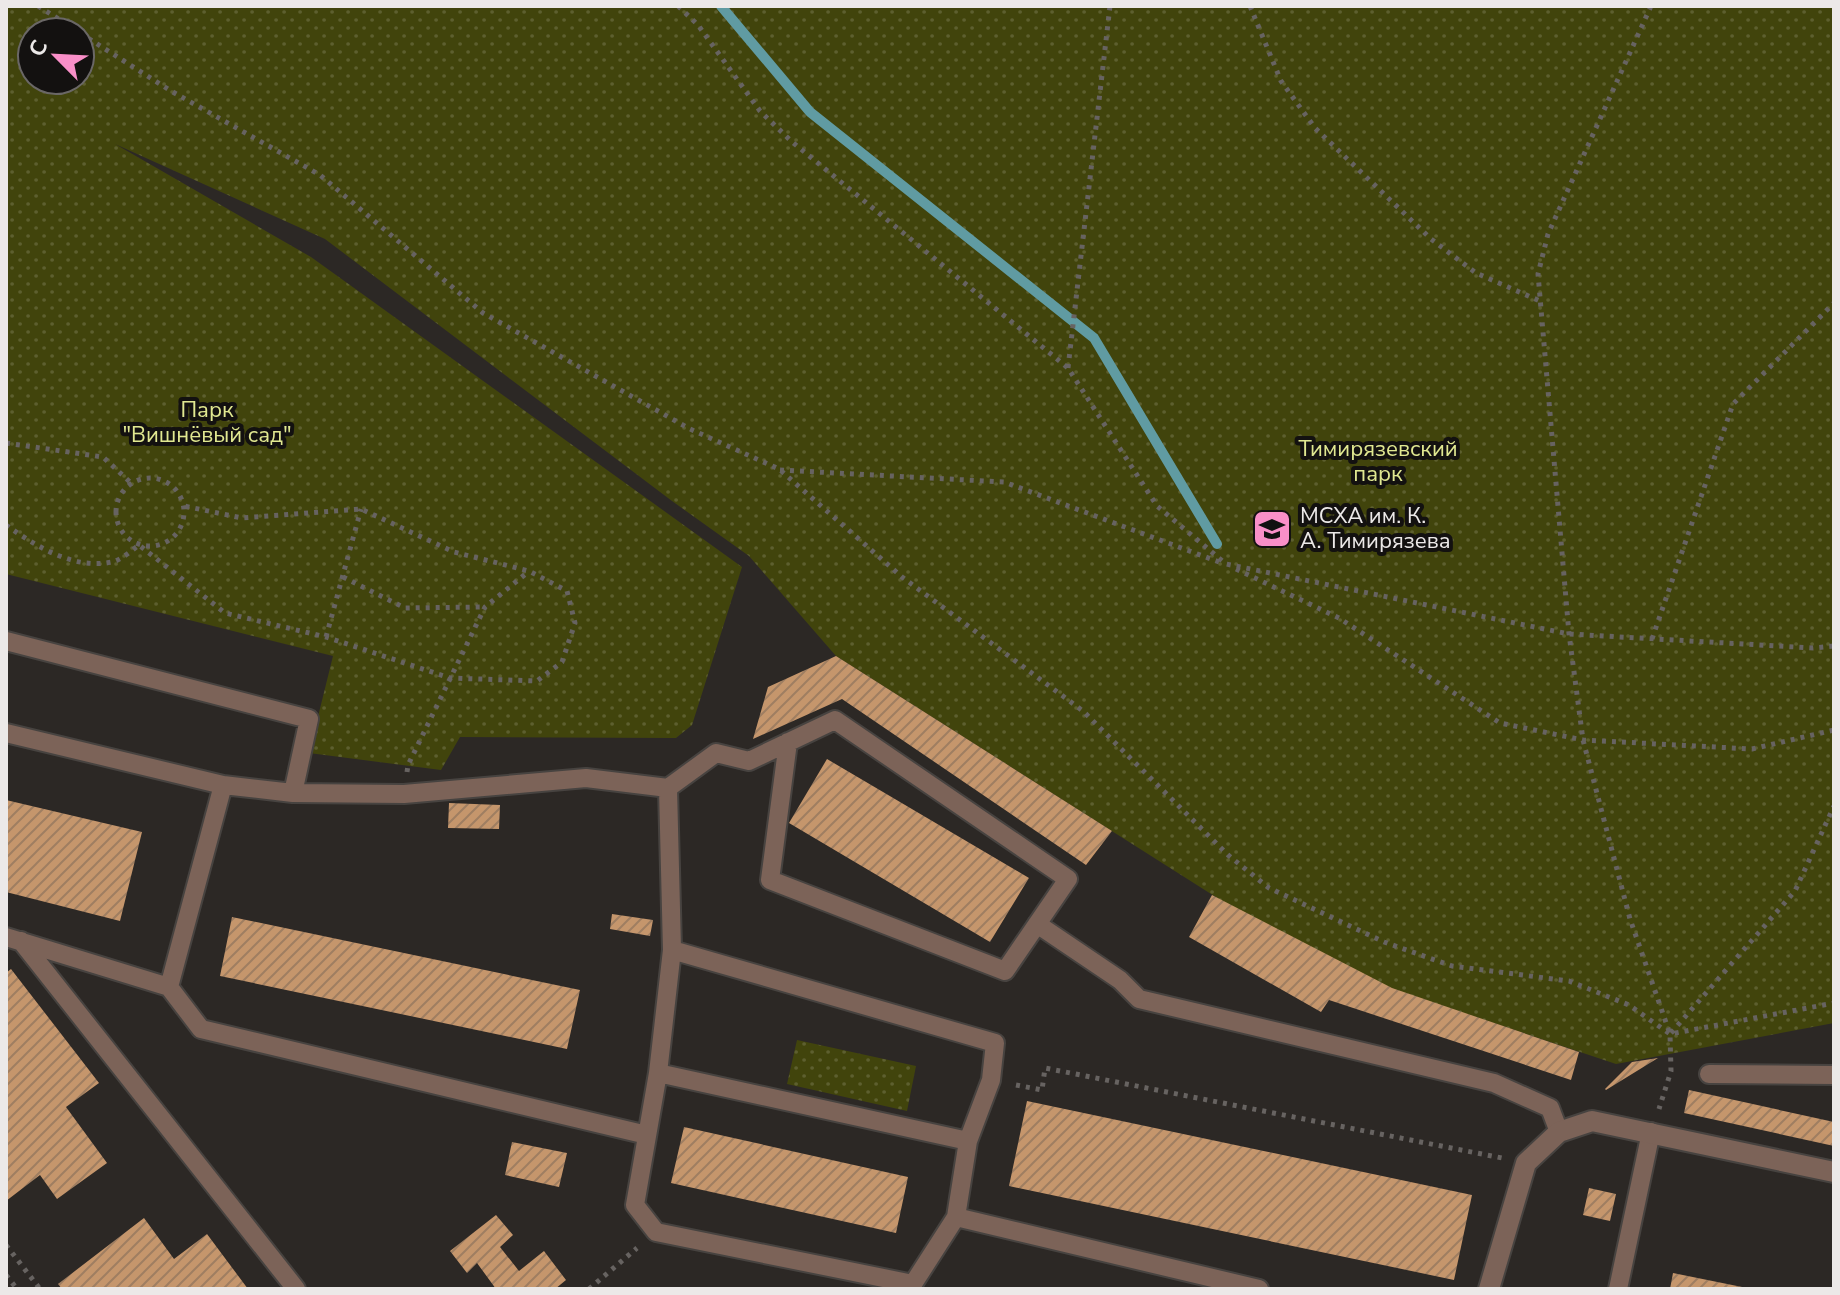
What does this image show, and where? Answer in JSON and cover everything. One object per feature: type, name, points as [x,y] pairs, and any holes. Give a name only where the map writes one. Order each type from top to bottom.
[{"type":"street","points":[[1489,1289],[1526,1163],[1559,1132],[1592,1121],[1834,1172]]},
{"type":"lane","points":[[6,641],[309,719],[293,793]]},
{"type":"lane","points":[[6,733],[223,785],[293,793],[404,794],[586,778],[668,788],[716,753],[749,761],[788,742],[835,720],[1068,879],[1005,971],[770,880],[788,742]]},
{"type":"lane","points":[[169,987],[223,785]]},
{"type":"lane","points":[[668,788],[672,950],[658,1073],[635,1205],[656,1232],[913,1284],[956,1217],[968,1141],[991,1080],[995,1043],[672,950]]},
{"type":"lane","points":[[1037,924],[1120,980],[1139,999],[1494,1083],[1550,1108],[1559,1132]]},
{"type":"lane","points":[[13,939],[169,987],[201,1029],[647,1135]]},
{"type":"lane","points":[[13,939],[296,1289]]},
{"type":"lane","points":[[658,1073],[968,1141]]},
{"type":"lane","points":[[1709,1074],[1834,1075]]},
{"type":"lane","points":[[1618,1289],[1651,1132]]},
{"type":"lane","points":[[956,1217],[1259,1289]]},
{"type":"path","points":[[678,6],[698,25],[760,111],[791,141],[1068,368],[1157,506],[1226,564],[1569,634],[1813,648],[1834,646]]},
{"type":"path","points":[[1068,368],[1110,6]]},
{"type":"path","points":[[1250,6],[1281,81],[1315,128],[1442,248],[1476,273],[1540,301]]},
{"type":"path","points":[[1651,6],[1548,234],[1538,274],[1569,634],[1583,740],[1630,919],[1670,1034],[1671,1071],[1651,1132]]},
{"type":"path","points":[[96,43],[171,91],[320,175],[483,313],[690,429],[779,469],[902,577],[1083,711],[1228,855],[1269,888],[1384,942],[1452,966],[1569,981],[1629,1005],[1670,1034],[1834,1003]]},
{"type":"path","points":[[1652,639],[1733,404],[1834,303]]},
{"type":"path","points":[[6,443],[103,457],[131,483]]},
{"type":"path","points":[[779,469],[1004,482],[1226,564],[1339,618],[1500,723],[1583,740],[1752,749],[1834,730]]},
{"type":"path","points":[[6,525],[40,548],[84,563],[115,562],[139,545],[151,547],[173,538],[180,529],[184,506],[172,486],[163,480],[152,478],[131,483],[118,500],[116,521],[120,531],[128,540],[139,545],[225,613],[326,637],[450,678],[537,681],[562,662],[575,623],[567,591],[529,571],[454,552],[361,509],[242,518],[184,506]]},
{"type":"path","points":[[326,637],[361,509]]},
{"type":"path","points":[[404,794],[408,765],[485,607],[529,571]]},
{"type":"path","points":[[343,577],[405,608],[485,607]]},
{"type":"path","points":[[1670,1034],[1795,891],[1834,806]]},
{"type":"path","points":[[991,1080],[1042,1090],[1045,1068],[1526,1163]]},
{"type":"path","points":[[589,1289],[656,1232]]},
{"type":"path","points":[[6,1245],[40,1289]]},
{"type":"path","points":[[6,1275],[17,1289]]},
{"type":"green space","name":"Тимирязевский парк","points":[[6,6],[1834,6],[1834,1023],[1616,1064],[1392,989],[1230,906],[836,656],[749,556],[325,239],[115,144],[311,257],[742,567],[692,725],[676,738],[460,737],[441,770],[309,753],[333,656],[6,574]]},
{"type":"green space","points":[[797,1040],[916,1066],[907,1111],[787,1084]]},
{"type":"building","points":[[836,656],[1112,831],[1086,865],[842,699],[753,739],[768,687]]},
{"type":"building","points":[[827,759],[1029,878],[990,942],[789,823]]},
{"type":"building","points":[[6,800],[142,832],[120,921],[6,892]]},
{"type":"building","points":[[449,803],[500,805],[499,829],[448,828]]},
{"type":"building","points":[[1212,895],[1392,988],[1579,1052],[1571,1080],[1329,1000],[1321,1012],[1189,937]]},
{"type":"building","points":[[612,914],[653,920],[650,936],[610,929]]},
{"type":"building","points":[[232,917],[580,990],[567,1049],[220,976]]},
{"type":"building","points":[[11,969],[99,1083],[66,1107],[107,1163],[57,1199],[40,1175],[6,1201],[6,973]]},
{"type":"building","points":[[1658,1058],[1606,1090],[1605,1089],[1632,1062]]},
{"type":"building","points":[[1689,1090],[1834,1122],[1834,1146],[1684,1113]]},
{"type":"building","points":[[1027,1101],[1472,1195],[1454,1280],[1009,1186]]},
{"type":"building","points":[[684,1127],[908,1177],[896,1233],[671,1183]]},
{"type":"building","points":[[512,1142],[567,1153],[559,1187],[505,1175]]},
{"type":"building","points":[[1589,1188],[1616,1194],[1610,1221],[1583,1215]]},
{"type":"building","points":[[496,1215],[513,1235],[500,1247],[519,1271],[544,1251],[566,1280],[555,1289],[496,1289],[477,1263],[467,1273],[450,1251]]},
{"type":"building","points":[[144,1218],[174,1259],[207,1234],[248,1289],[62,1289],[58,1284]]},
{"type":"building","points":[[1673,1273],[1747,1288],[1747,1289],[1670,1289]]},
{"type":"waterway","points":[[721,6],[810,112],[1094,338],[1217,544]]},
{"type":"place","name":"МСХА им. К. А. Тимирязева","points":[[1272,529]]},
{"type":"park label","name":"Парк \"Вишнёвый сад\"","points":[[207,422]]}]
